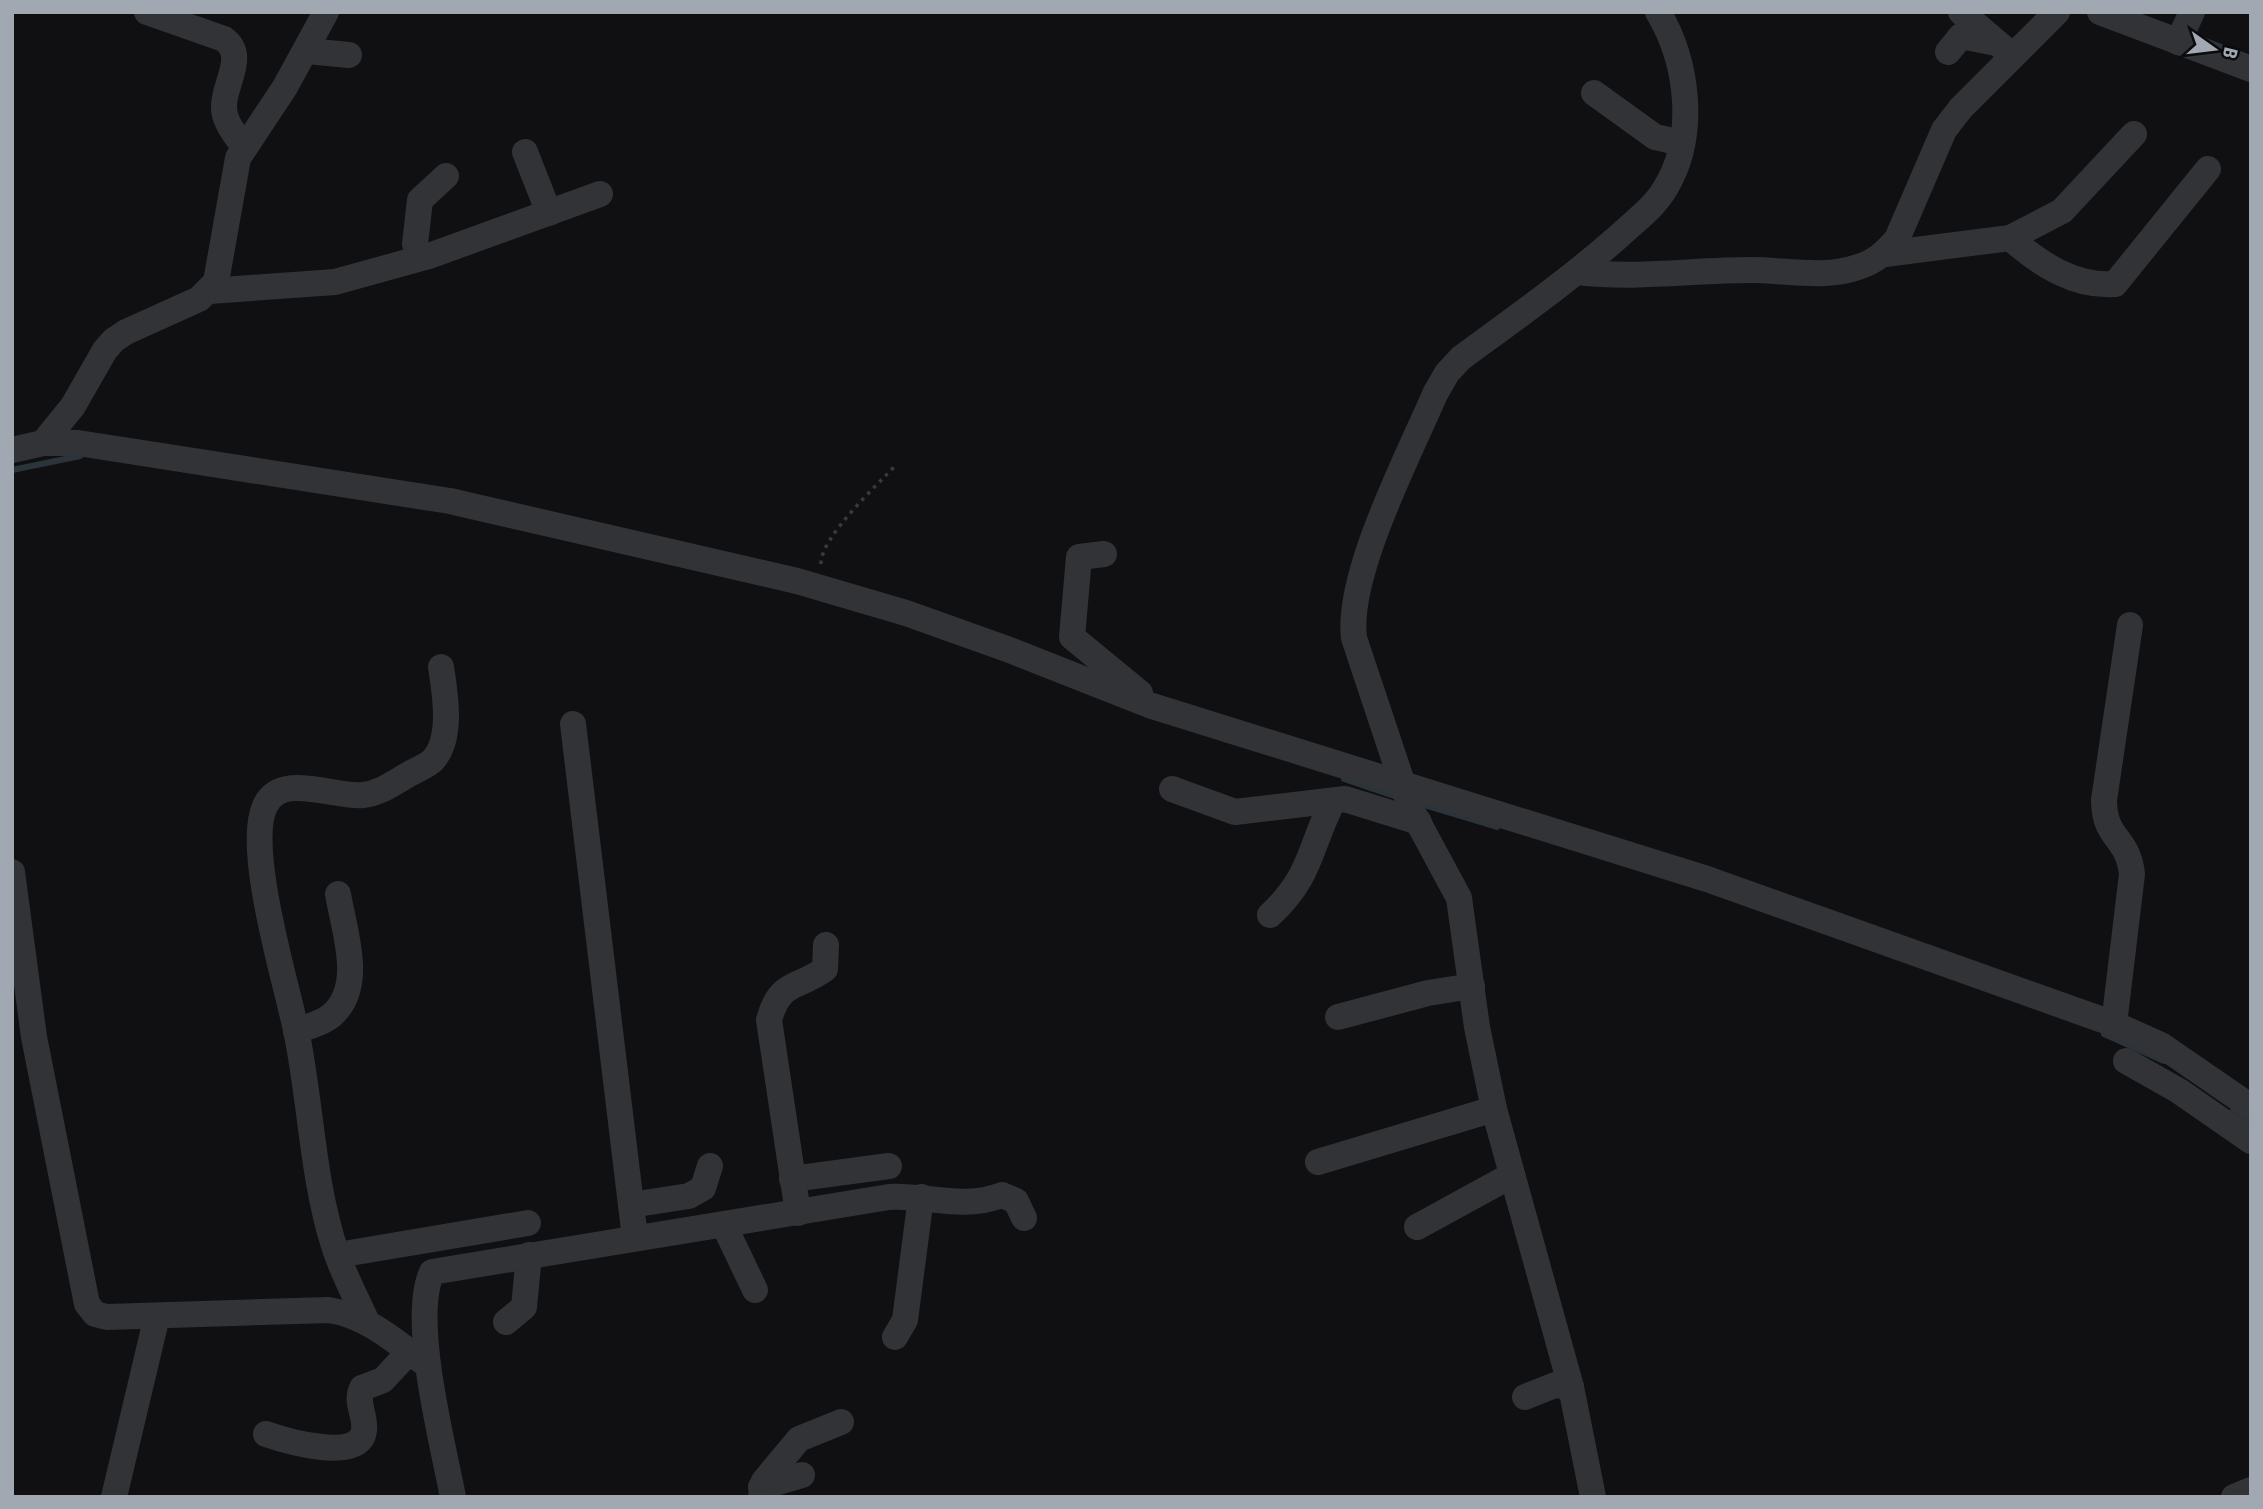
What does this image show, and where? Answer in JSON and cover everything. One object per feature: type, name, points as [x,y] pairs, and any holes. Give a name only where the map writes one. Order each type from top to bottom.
[{"type":"street","points":[[147,12],[224,39],[233,46],[235,56],[223,106],[226,118],[243,146]]},
{"type":"street","points":[[209,291],[221,270],[236,168],[243,146],[307,51],[327,12]]},
{"type":"street","points":[[1593,1497],[1571,1387],[1494,1109],[1459,898],[1410,802],[1354,638],[1354,600],[1370,549],[1435,394],[1447,373],[1461,358],[1578,272],[1650,208],[1667,186],[1682,143],[1685,123],[1684,84],[1675,47],[1658,12]]},
{"type":"street","points":[[1961,12],[2006,50]]},
{"type":"street","points":[[1885,254],[1897,239],[1944,130],[2006,50],[2057,12]]},
{"type":"street","points":[[2100,12],[2178,43],[2249,64]]},
{"type":"street","points":[[2178,43],[2192,12]]},
{"type":"street","points":[[1948,52],[1961,36],[2006,50]]},
{"type":"street","points":[[307,51],[349,55]]},
{"type":"street","points":[[1594,93],[1655,138],[1682,143]]},
{"type":"street","points":[[1578,272],[1617,277],[1751,270],[1835,273],[1859,267],[1885,254],[2010,238],[2062,211],[2134,134]]},
{"type":"street","points":[[525,152],[549,213]]},
{"type":"street","points":[[2010,238],[2035,260],[2059,273],[2102,285],[2115,284],[2208,169]]},
{"type":"street","points":[[414,252],[420,201],[446,176]]},
{"type":"street","points":[[43,443],[73,406],[105,349],[114,340],[209,291],[323,284],[414,252],[549,213],[600,194]]},
{"type":"street","points":[[12,450],[43,443],[78,443],[450,501],[797,581],[906,613],[1007,649],[1410,802],[1707,879],[2113,1024],[2161,1045],[2251,1107]]},
{"type":"street","points":[[1104,554],[1079,557],[1072,637],[1135,688],[1149,705]]},
{"type":"street","points":[[2113,1024],[2132,874],[2130,853],[2107,828],[2104,800],[2130,625]]},
{"type":"street","points":[[367,1321],[338,1255],[324,1195],[296,1031],[275,950],[264,880],[262,843],[265,806],[275,793],[292,788],[338,796],[364,795],[383,790],[433,760],[445,727],[445,691],[441,667]]},
{"type":"street","points":[[573,724],[635,1238]]},
{"type":"street","points":[[1172,789],[1235,812],[1332,801],[1410,802]]},
{"type":"street","points":[[1270,915],[1293,894],[1314,851],[1332,801]]},
{"type":"street","points":[[12,873],[23,1037],[87,1304],[95,1314],[107,1317],[329,1310],[349,1313],[367,1321],[418,1358]]},
{"type":"street","points":[[296,1031],[330,1017],[348,993],[350,964],[338,894]]},
{"type":"street","points":[[798,1213],[769,1020],[775,999],[789,987],[811,979],[825,969],[828,961],[826,945]]},
{"type":"street","points":[[1339,1017],[1428,993],[1472,986]]},
{"type":"street","points":[[2126,1061],[2179,1091],[2251,1141]]},
{"type":"street","points":[[1318,1162],[1494,1109]]},
{"type":"street","points":[[631,1205],[689,1196],[703,1188],[710,1166]]},
{"type":"street","points":[[792,1179],[889,1166]]},
{"type":"street","points":[[1417,1227],[1512,1175]]},
{"type":"street","points":[[453,1497],[418,1358],[426,1291],[432,1272],[889,1198],[921,1197],[964,1203],[982,1202],[1002,1195],[1016,1201],[1024,1218]]},
{"type":"street","points":[[895,1337],[905,1320],[921,1197]]},
{"type":"street","points":[[338,1255],[528,1223]]},
{"type":"street","points":[[724,1225],[755,1290]]},
{"type":"street","points":[[506,1321],[524,1307],[529,1255]]},
{"type":"street","points":[[114,1497],[157,1316]]},
{"type":"street","points":[[267,1434],[336,1448],[350,1448],[359,1443],[365,1429],[359,1402],[362,1388],[383,1380],[418,1358]]},
{"type":"street","points":[[1525,1397],[1555,1385],[1571,1387]]},
{"type":"street","points":[[761,1492],[781,1458],[799,1439],[841,1422]]},
{"type":"street","points":[[761,1492],[802,1475]]},
{"type":"street","points":[[2234,1497],[2251,1490]]},
{"type":"path","points":[[829,572],[821,565],[821,556],[830,538],[895,465]]},
{"type":"waterway","points":[[12,470],[80,456]]},
{"type":"waterway","points":[[1344,779],[1400,798]]},
{"type":"waterway","points":[[1417,803],[1497,827]]},
{"type":"waterway","points":[[2104,1034],[2164,1061]]},
{"type":"waterway","points":[[2233,1110],[2251,1123]]}]
